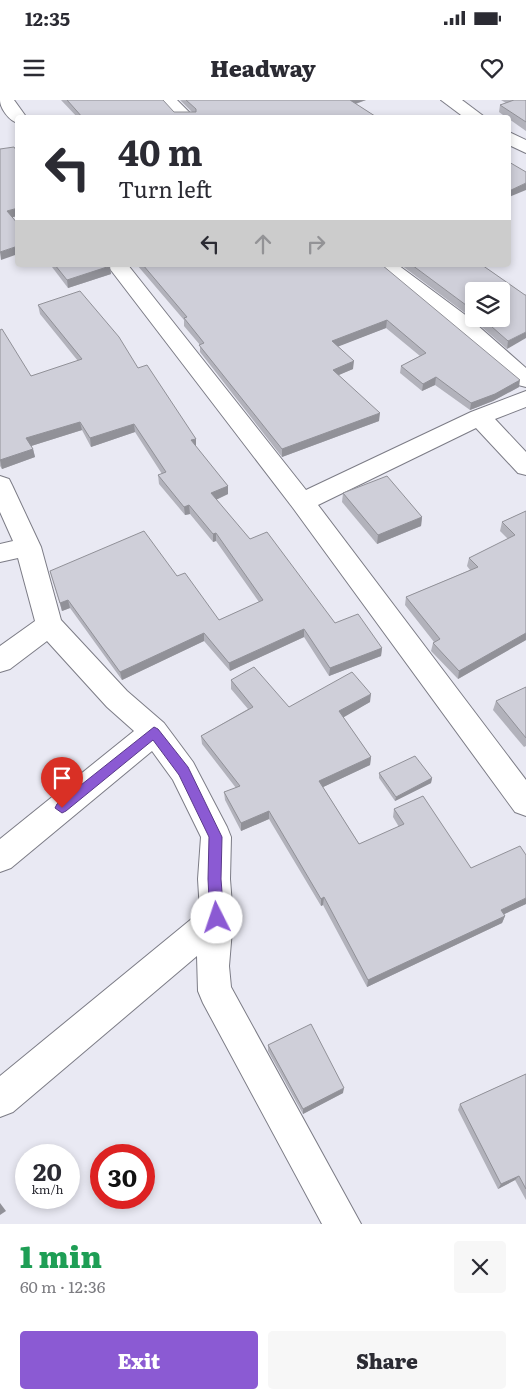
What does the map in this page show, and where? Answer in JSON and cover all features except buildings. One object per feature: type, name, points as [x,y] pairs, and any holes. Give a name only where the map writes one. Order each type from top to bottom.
[{"type":"main road","points":[[5,100],[18,115]]},
{"type":"main road","points":[[167,100],[184,115]]},
{"type":"main road","points":[[450,100],[473,115]]},
{"type":"main road","points":[[0,120],[15,117]]},
{"type":"main road","points":[[511,138],[526,148]]},
{"type":"main road","points":[[119,267],[180,343],[302,502],[526,803]]},
{"type":"main road","points":[[389,267],[460,322],[526,380]]},
{"type":"main road","points":[[302,502],[479,417],[526,398]]},
{"type":"main road","points":[[479,417],[526,467]]},
{"type":"main road","points":[[0,486],[14,550],[49,625],[117,700],[154,732],[184,771],[216,837],[214,879],[217,918],[212,966],[215,992],[342,1224]]},
{"type":"main road","points":[[0,661],[49,625]]},
{"type":"main road","points":[[0,858],[154,732]]},
{"type":"main road","points":[[0,1099],[217,918]]},
{"type":"route","points":[[62,808],[154,732],[184,771],[216,837],[214,879],[217,918]]}]
